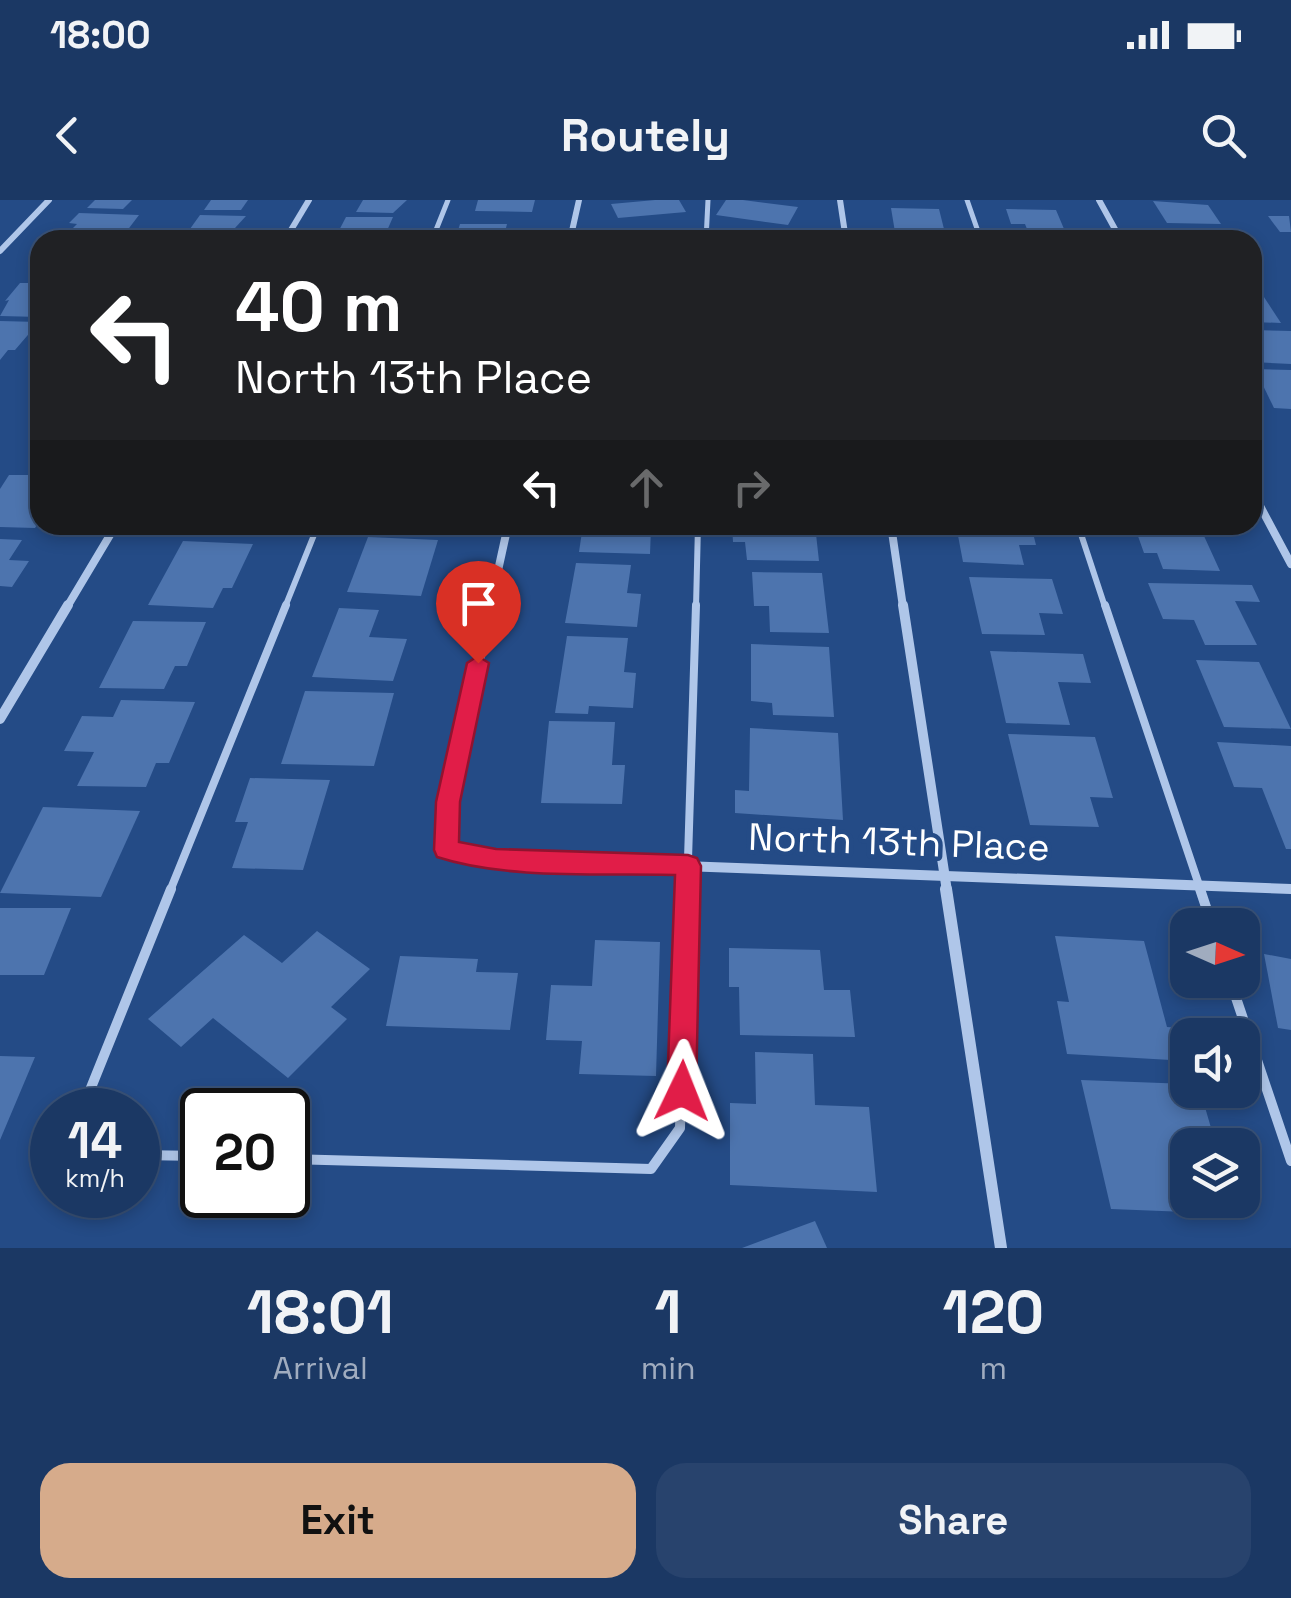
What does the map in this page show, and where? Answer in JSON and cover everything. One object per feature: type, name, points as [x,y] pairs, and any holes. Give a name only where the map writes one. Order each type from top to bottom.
[{"type":"street","points":[[0,251],[49,200]]},
{"type":"street","points":[[292,230],[309,200]]},
{"type":"street","points":[[572,230],[579,200]]},
{"type":"street","points":[[840,200],[844,230]]},
{"type":"street","points":[[1099,200],[1116,230]]},
{"type":"street","points":[[1262,509],[1291,564]]},
{"type":"street","points":[[0,719],[110,535]]},
{"type":"street","name":"North 13th Place","points":[[506,535],[448,802],[446,850],[496,859],[1291,889]]},
{"type":"street","points":[[893,535],[1001,1248]]},
{"type":"street","points":[[1278,539],[1291,539]]},
{"type":"lane","points":[[436,230],[448,200]]},
{"type":"lane","points":[[706,230],[708,200]]},
{"type":"lane","points":[[967,200],[978,230]]},
{"type":"lane","points":[[91,1088],[314,535]]},
{"type":"lane","points":[[310,1160],[650,1170],[680,1128],[698,535]]},
{"type":"lane","points":[[1081,535],[1207,908]]},
{"type":"lane","points":[[1236,998],[1291,1161]]},
{"type":"building","points":[[95,200],[132,200],[123,209],[87,208]]},
{"type":"building","points":[[211,200],[248,200],[241,210],[204,210]]},
{"type":"building","points":[[363,200],[407,200],[393,213],[356,212]]},
{"type":"building","points":[[478,200],[535,200],[532,212],[475,211]]},
{"type":"building","points":[[679,200],[686,212],[618,218],[611,204]]},
{"type":"building","points":[[726,200],[798,207],[788,225],[716,215]]},
{"type":"building","points":[[1153,201],[1208,205],[1221,224],[1167,223]]},
{"type":"building","points":[[891,208],[939,209],[944,230],[895,230]]},
{"type":"building","points":[[1006,209],[1056,210],[1064,230],[1027,230],[1025,224],[1011,224]]},
{"type":"building","points":[[79,213],[139,215],[128,230],[71,230],[77,224],[69,223]]},
{"type":"building","points":[[200,215],[246,216],[233,230],[189,230]]},
{"type":"building","points":[[1268,216],[1289,216],[1291,232],[1280,232]]},
{"type":"building","points":[[346,217],[393,217],[387,230],[339,230]]},
{"type":"building","points":[[460,224],[507,224],[506,230],[458,230]]},
{"type":"building","points":[[20,283],[30,283],[30,317],[0,316],[9,300],[5,301]]},
{"type":"building","points":[[1262,294],[1281,323],[1262,322]]},
{"type":"building","points":[[0,321],[30,322],[30,332],[0,360]]},
{"type":"building","points":[[1262,330],[1291,331],[1291,364],[1262,362]]},
{"type":"building","points":[[1262,369],[1291,370],[1291,409],[1274,408],[1262,383]]},
{"type":"building","points":[[9,475],[30,475],[30,528],[0,527],[0,489]]},
{"type":"building","points":[[582,535],[651,535],[650,554],[579,552]]},
{"type":"building","points":[[733,535],[816,535],[819,561],[747,560],[745,542],[733,542]]},
{"type":"building","points":[[958,535],[1034,535],[1036,545],[1019,545],[1024,565],[963,562]]},
{"type":"building","points":[[1138,535],[1204,535],[1220,571],[1163,569],[1157,553],[1144,553]]},
{"type":"building","points":[[368,537],[438,540],[421,596],[347,592]]},
{"type":"building","points":[[0,539],[22,540],[9,560],[29,561],[12,587],[0,586]]},
{"type":"building","points":[[183,541],[253,544],[232,588],[223,588],[213,608],[148,605]]},
{"type":"building","points":[[576,563],[631,565],[627,593],[641,594],[637,627],[565,623]]},
{"type":"building","points":[[752,572],[822,573],[829,633],[770,632],[769,606],[754,606]]},
{"type":"building","points":[[969,577],[1052,579],[1063,614],[1039,613],[1045,635],[982,634]]},
{"type":"building","points":[[1148,583],[1252,585],[1260,602],[1235,601],[1257,645],[1205,645],[1194,620],[1163,619]]},
{"type":"building","points":[[339,608],[379,610],[369,637],[407,639],[393,681],[312,677]]},
{"type":"building","points":[[133,621],[206,622],[187,666],[175,666],[164,689],[99,688]]},
{"type":"building","points":[[567,636],[628,638],[624,672],[636,673],[633,708],[589,706],[588,714],[555,713]]},
{"type":"building","points":[[751,644],[829,647],[834,717],[773,715],[772,703],[751,701]]},
{"type":"building","points":[[990,651],[1083,654],[1091,683],[1058,682],[1070,725],[1006,723]]},
{"type":"building","points":[[1196,660],[1259,662],[1291,729],[1224,727]]},
{"type":"building","points":[[305,691],[394,693],[374,766],[281,764]]},
{"type":"building","points":[[121,700],[195,702],[169,763],[156,763],[146,787],[77,786],[94,752],[64,751],[82,716],[113,717]]},
{"type":"building","points":[[549,721],[615,722],[612,765],[625,765],[622,804],[541,803]]},
{"type":"building","points":[[750,728],[838,733],[843,820],[735,813],[735,790],[749,791]]},
{"type":"building","points":[[1008,734],[1095,737],[1113,798],[1090,797],[1099,827],[1030,825]]},
{"type":"building","points":[[1217,742],[1291,746],[1291,849],[1286,849],[1262,788],[1234,787]]},
{"type":"building","points":[[250,778],[330,780],[303,870],[232,868],[248,822],[235,822]]},
{"type":"building","points":[[43,807],[140,811],[101,897],[0,893]]},
{"type":"building","points":[[0,908],[71,908],[44,975],[0,975]]},
{"type":"building","points":[[317,931],[370,969],[331,1007],[347,1019],[288,1078],[213,1018],[181,1047],[148,1019],[244,935],[282,963]]},
{"type":"building","points":[[1055,936],[1144,941],[1170,1027],[1170,1060],[1067,1054],[1057,1001],[1069,1002]]},
{"type":"building","points":[[595,940],[660,942],[656,1076],[579,1074],[582,1041],[546,1040],[551,985],[592,986]]},
{"type":"building","points":[[729,948],[820,950],[824,990],[850,990],[855,1037],[740,1035],[739,987],[729,987]]},
{"type":"building","points":[[1264,954],[1291,959],[1291,1030],[1278,1028]]},
{"type":"building","points":[[400,956],[478,959],[476,972],[518,973],[510,1030],[386,1026]]},
{"type":"building","points":[[755,1052],[813,1054],[815,1105],[869,1107],[877,1192],[730,1185],[730,1103],[756,1104]]},
{"type":"building","points":[[0,1056],[35,1057],[0,1140]]},
{"type":"building","points":[[1081,1080],[1170,1083],[1170,1108],[1205,1108],[1211,1128],[1170,1128],[1170,1211],[1111,1209]]},
{"type":"building","points":[[815,1221],[827,1248],[742,1248]]},
{"type":"route","points":[[478,663],[448,802],[446,850],[496,859],[688,866],[682,1091]]}]
